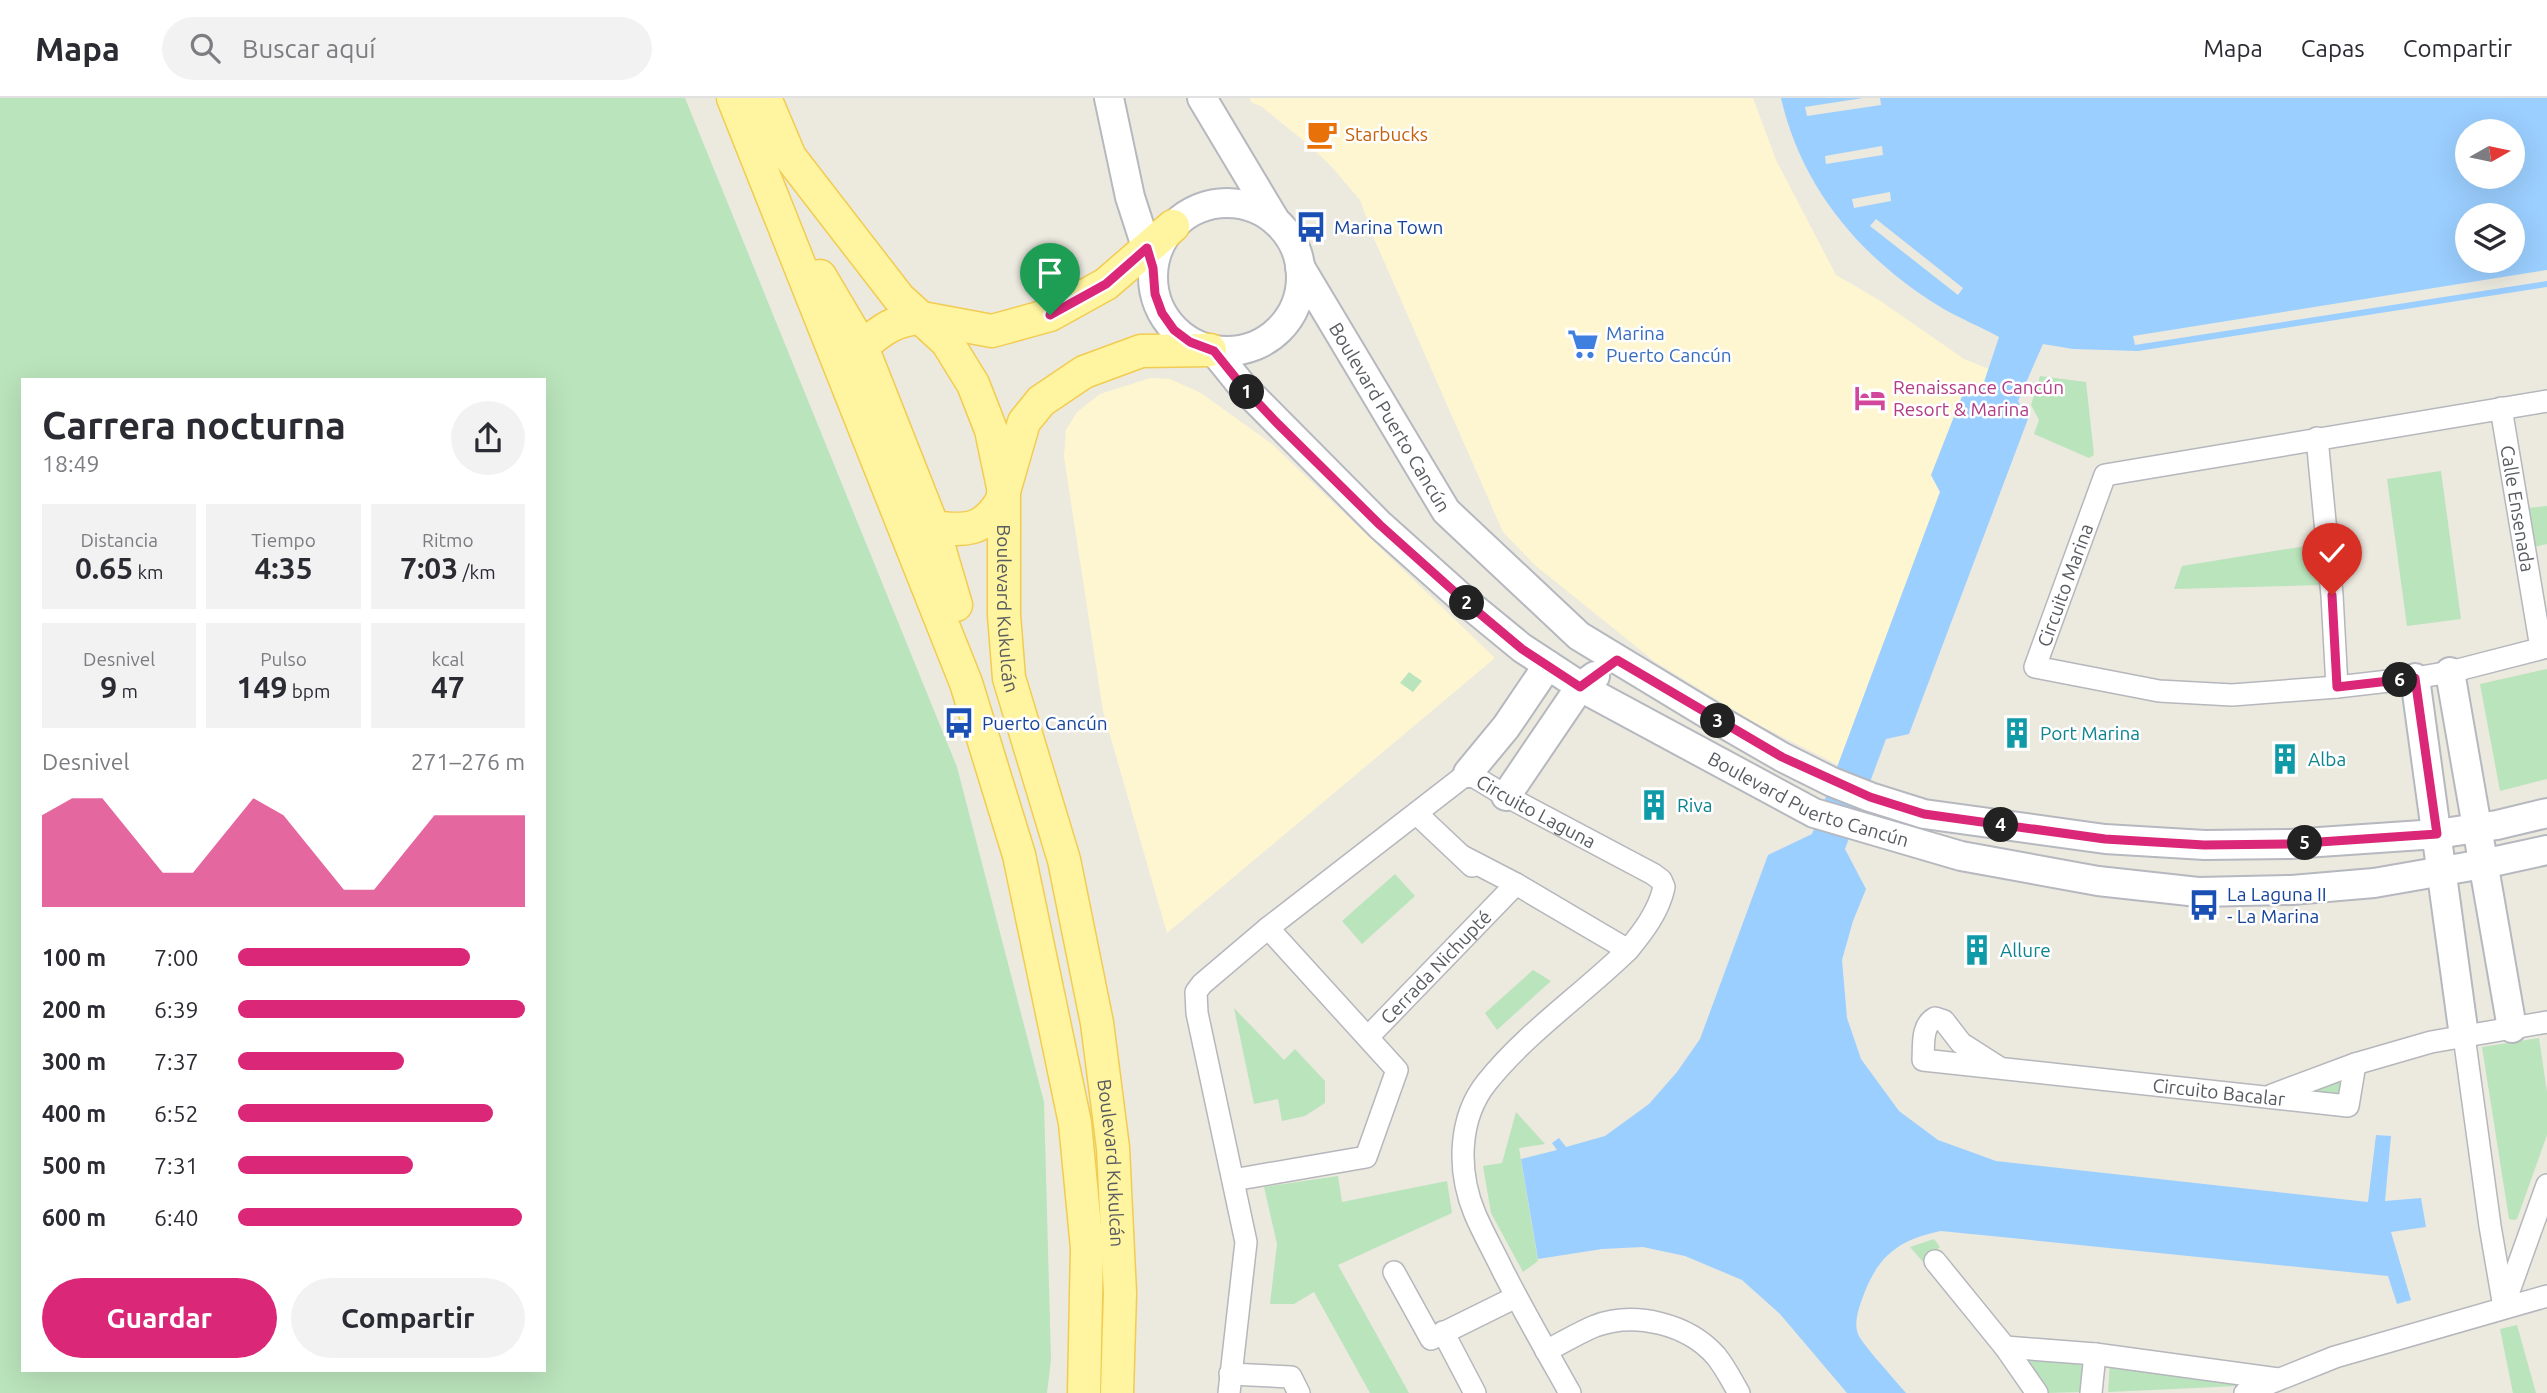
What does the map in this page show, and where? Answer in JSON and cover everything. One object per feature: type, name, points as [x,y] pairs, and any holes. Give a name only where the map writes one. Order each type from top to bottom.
[{"type":"main road","name":"Boulevard Kukulcán","points":[[733,98],[966,683],[1019,855],[1075,1124],[1087,1248],[1084,1393]]},
{"type":"main road","name":"Boulevard Kukulcán","points":[[765,98],[790,157],[899,298],[947,342],[972,384],[991,430],[1004,492],[1004,615],[1009,678],[1063,860],[1097,1023],[1113,1148],[1120,1293],[1117,1393]]},
{"type":"main road","points":[[862,347],[887,326],[911,318],[992,331],[1050,315],[1150,258],[1173,226]]},
{"type":"main road","points":[[787,234],[815,267],[862,347],[933,527],[965,637],[968,662],[966,683]]},
{"type":"main road","points":[[933,527],[959,531],[984,523],[996,511],[1024,422],[1041,401],[1084,372],[1141,351],[1212,350]]},
{"type":"street","points":[[1109,98],[1130,197],[1150,258],[1155,294],[1162,313],[1174,330],[1190,342],[1212,350],[1237,351],[1259,344],[1278,331],[1293,312],[1300,290],[1300,267],[1292,243],[1202,98]]},
{"type":"street","points":[[1173,226],[1191,212],[1212,204],[1235,203],[1257,210],[1277,222]]},
{"type":"street","name":"Boulevard Puerto Cancún","points":[[1300,267],[1446,511],[1579,636],[1782,757],[1832,782],[1924,814],[2117,840],[2204,845],[2266,845],[2437,834],[2547,813]]},
{"type":"street","name":"Boulevard Puerto Cancún","points":[[1212,350],[1243,387],[1380,525],[1522,649],[1580,687],[1814,813],[1961,856],[2098,881],[2197,892],[2292,890],[2374,883],[2547,850]]},
{"type":"street","name":"Circuito Marina","points":[[2544,648],[2415,678],[2232,695],[2159,691],[2035,667],[2105,475],[2547,401]]},
{"type":"street","name":"Calle Ensenada","points":[[2501,408],[2544,648]]},
{"type":"street","points":[[2317,438],[2330,572],[2337,687]]},
{"type":"street","points":[[1506,796],[1580,687],[1617,660]]},
{"type":"street","points":[[1468,773],[1506,727],[1548,665]]},
{"type":"street","points":[[2450,672],[2512,1028]]},
{"type":"street","points":[[2415,678],[2490,1226],[2504,1307]]},
{"type":"street","points":[[2423,736],[2460,729]]},
{"type":"street","name":"Circuito Laguna","points":[[1229,1383],[1246,1242],[1197,1013],[1196,992],[1268,928],[1468,773],[1661,880],[1664,887],[1662,896],[1640,935],[1628,950],[1488,1080],[1471,1109],[1464,1142],[1463,1158],[1474,1212],[1516,1297],[1570,1393]]},
{"type":"street","name":"Cerrada Nichupté","points":[[1417,814],[1462,856],[1509,891],[1628,950]]},
{"type":"street","name":"Cerrada Nichupté","points":[[1369,1036],[1509,891]]},
{"type":"street","name":"Cerrada Nichupté","points":[[1233,1180],[1366,1157],[1397,1070],[1369,1036],[1268,928]]},
{"type":"street","name":"Circuito Bacalar","points":[[2000,1068],[1961,1043],[1944,1021],[1936,1018],[1929,1022],[1925,1030],[1923,1060],[2000,1068],[2270,1096],[2355,1063],[2464,1036],[2547,1022]]},
{"type":"street","points":[[2270,1096],[2348,1106],[2355,1063]]},
{"type":"street","points":[[2504,1307],[2547,1185]]},
{"type":"street","points":[[2490,1226],[2515,1235],[2530,1230]]},
{"type":"street","points":[[1935,1261],[2005,1347],[2037,1393]]},
{"type":"street","points":[[1394,1272],[1431,1339],[1516,1297]]},
{"type":"street","points":[[2245,1393],[2335,1357],[2547,1296]]},
{"type":"street","points":[[1546,1351],[1604,1323],[1629,1320],[1662,1324],[1690,1336],[1711,1351],[1739,1393]]},
{"type":"street","points":[[1443,1332],[1475,1393]]},
{"type":"street","points":[[2005,1347],[2095,1354],[2278,1379]]},
{"type":"street","points":[[2091,1393],[2095,1354]]},
{"type":"street","points":[[1229,1383],[1291,1377],[1299,1393]]},
{"type":"shaded area","points":[[1250,98],[1753,98],[1776,160],[1836,275],[1879,300],[1964,359],[1989,369],[1983,385],[1931,475],[1940,492],[1838,765],[1757,724],[1654,661],[1536,566],[1503,532],[1375,241],[1360,200],[1309,145],[1262,107],[1251,102]]},
{"type":"shaded area","points":[[1150,378],[1170,379],[1201,393],[1272,444],[1495,658],[1167,933],[1103,711],[1064,457],[1066,430],[1077,412],[1100,394]]},
{"type":"green space","points":[[0,98],[685,98],[957,767],[1044,1102],[1051,1360],[1047,1393],[0,1393]]},
{"type":"green space","points":[[2040,376],[2086,382],[2094,455],[2089,458],[2034,434],[2039,420],[2031,405]]},
{"type":"green space","points":[[2441,471],[2461,619],[2407,626],[2387,479]]},
{"type":"green space","points":[[2547,506],[2547,544],[2534,547],[2528,508]]},
{"type":"green space","points":[[2318,544],[2321,585],[2174,589],[2182,566]]},
{"type":"green space","points":[[2547,669],[2547,779],[2500,791],[2480,684]]},
{"type":"green space","points":[[1409,672],[1422,681],[1413,692],[1400,683]]},
{"type":"green space","points":[[1395,874],[1415,896],[1362,944],[1342,921]]},
{"type":"green space","points":[[1533,970],[1551,981],[1497,1030],[1485,1013]]},
{"type":"green space","points":[[1234,1008],[1284,1060],[1295,1049],[1325,1081],[1325,1103],[1305,1116],[1282,1121],[1278,1099],[1254,1104]]},
{"type":"green space","points":[[2539,1038],[2547,1092],[2547,1135],[2517,1219],[2513,1220],[2509,1219],[2482,1047]]},
{"type":"green space","points":[[2339,1076],[2342,1100],[2303,1090]]},
{"type":"green space","points":[[1516,1112],[1545,1144],[1519,1148],[1538,1261],[1523,1272],[1491,1213],[1483,1166],[1502,1163]]},
{"type":"green space","points":[[1338,1176],[1342,1202],[1447,1181],[1452,1213],[1338,1265],[1409,1393],[1370,1393],[1314,1292],[1294,1304],[1270,1304],[1277,1244],[1264,1187]]},
{"type":"green space","points":[[1934,1239],[1940,1247],[1923,1262],[1910,1247]]},
{"type":"green space","points":[[2517,1325],[2536,1393],[2513,1393],[2500,1329]]},
{"type":"green space","points":[[2029,1356],[2085,1362],[2081,1392],[2046,1393],[2027,1365]]},
{"type":"green space","points":[[2110,1361],[2241,1384],[2108,1392]]},
{"type":"water","points":[[1781,98],[2547,98],[2547,287],[2138,351],[2073,349],[2043,344],[2018,401],[2028,419],[1909,734],[1886,739],[1845,849],[1866,889],[1842,960],[1847,1018],[1861,1059],[1899,1111],[1938,1140],[1996,1161],[2368,1202],[2376,1135],[2391,1136],[2385,1201],[2421,1198],[2426,1227],[2391,1232],[2411,1300],[2397,1304],[2388,1276],[1941,1231],[1912,1240],[1890,1253],[1873,1274],[1858,1313],[1856,1326],[1861,1339],[1906,1393],[1847,1393],[1780,1314],[1742,1280],[1685,1256],[1643,1247],[1602,1249],[1538,1259],[1521,1159],[1557,1150],[1552,1143],[1559,1138],[1566,1147],[1605,1136],[1649,1104],[1677,1072],[1700,1039],[1768,855],[1812,834],[1940,492],[1931,475],[1964,391],[1983,385],[1999,337],[1942,308],[1886,268],[1840,220],[1804,163]]},
{"type":"pier","points":[[1880,98],[1881,105],[1807,116],[1805,107]]},
{"type":"pier","points":[[1882,146],[1883,155],[1826,164],[1825,156]]},
{"type":"pier","points":[[1890,192],[1891,201],[1854,208],[1852,199]]},
{"type":"pier","points":[[1876,219],[1963,288],[1958,295],[1870,226]]},
{"type":"pier","points":[[2547,270],[2547,281],[2135,345],[2133,336]]},
{"type":"place","name":"Starbucks","points":[[1322,134]]},
{"type":"place","name":"Marina Town","points":[[1311,227]]},
{"type":"place","name":"Marina Puerto Cancún","points":[[1583,344]]},
{"type":"place","name":"Renaissance Cancún Resort & Marina","points":[[1870,398]]},
{"type":"place","name":"Puerto Cancún","points":[[959,723]]},
{"type":"place","name":"Port Marina","points":[[2017,733]]},
{"type":"place","name":"Alba","points":[[2285,759]]},
{"type":"place","name":"Riva","points":[[1654,805]]},
{"type":"place","name":"La Laguna II - La Marina","points":[[2204,905]]},
{"type":"place","name":"Allure","points":[[1977,950]]},
{"type":"route","points":[[1050,315],[1106,284],[1147,248],[1153,268],[1155,294],[1162,313],[1174,330],[1190,342],[1214,351],[1276,422],[1380,525],[1522,649],[1580,687],[1617,660],[1782,757],[1832,782],[1924,814],[2105,839],[2204,845],[2290,844],[2437,834],[2415,678],[2337,687],[2332,595]]}]
